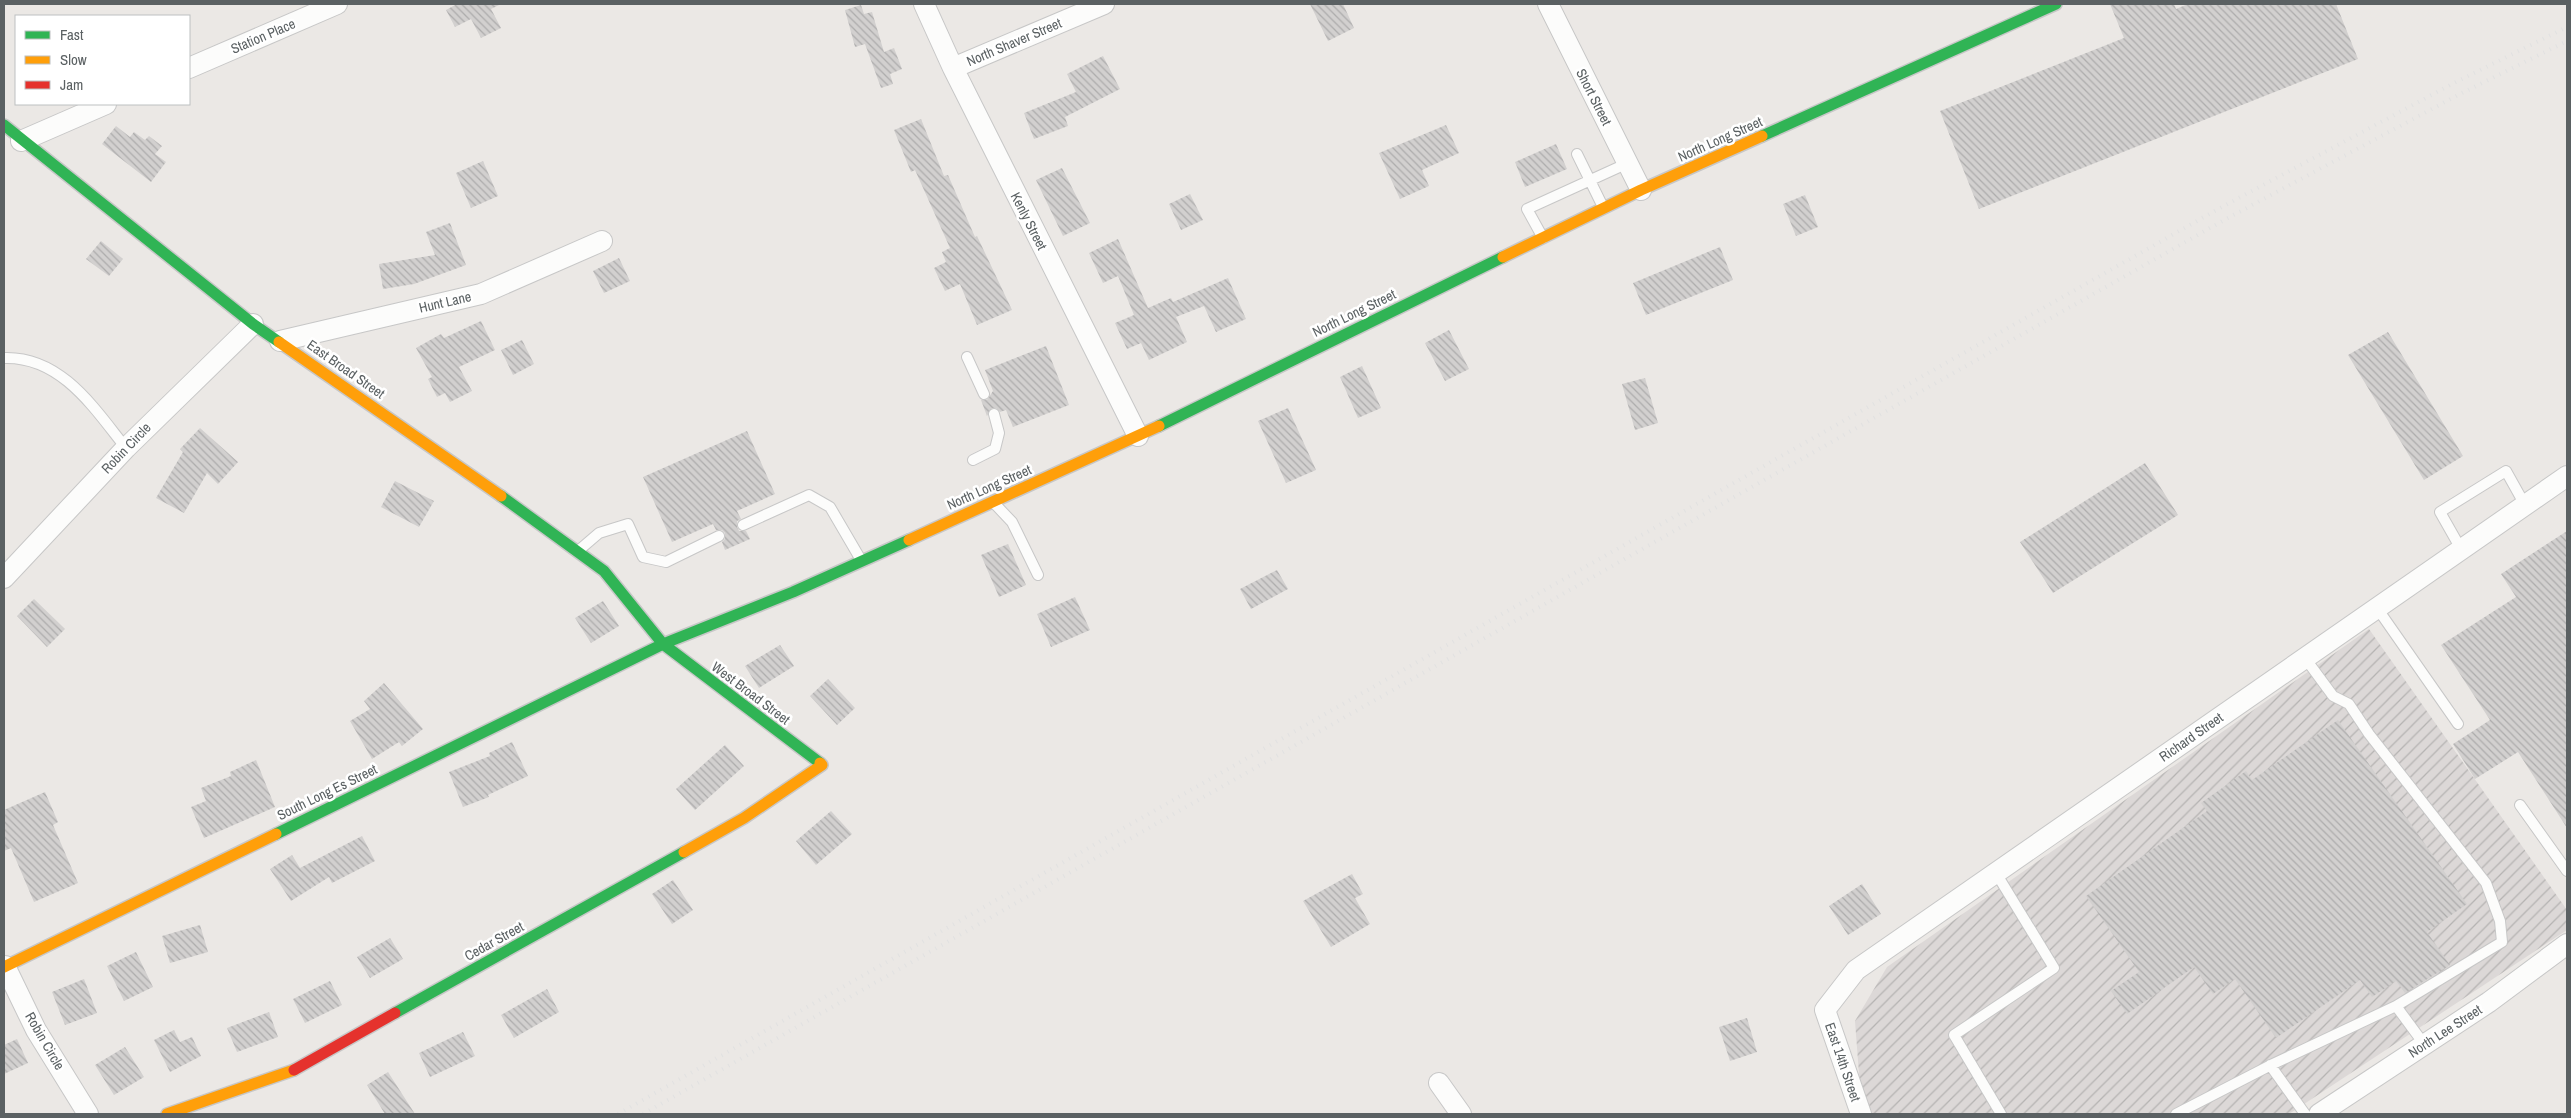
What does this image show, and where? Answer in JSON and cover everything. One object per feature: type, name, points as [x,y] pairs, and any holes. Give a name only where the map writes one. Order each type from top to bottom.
[{"type":"street","name":"Station Place","points":[[190,68],[337,4]]},
{"type":"street","name":"Kenly Street","points":[[924,4],[952,68],[1138,436]]},
{"type":"street","name":"North Shaver Street","points":[[952,68],[1104,4]]},
{"type":"street","name":"Short Street","points":[[1548,4],[1641,190]]},
{"type":"street","name":"North Long Street","points":[[663,644],[861,561],[1138,436],[1641,190],[2056,4]]},
{"type":"street","points":[[21,140],[104,105]]},
{"type":"street","name":"East Broad Street","points":[[4,125],[253,324],[280,341],[604,571],[663,644]]},
{"type":"street","name":"Hunt Lane","points":[[280,341],[481,294],[602,240]]},
{"type":"street","name":"Robin Circle","points":[[4,578],[126,448],[253,324]]},
{"type":"street","name":"Richard Street","points":[[1824,1010],[1856,970],[2567,476]]},
{"type":"street","name":"West Broad Street","points":[[663,644],[822,765]]},
{"type":"street","name":"South Long Es Street","points":[[4,967],[663,644]]},
{"type":"street","name":"Cedar Street","points":[[167,1114],[291,1072],[744,818],[822,765]]},
{"type":"street","name":"North Lee Street","points":[[2319,1114],[2489,1002],[2567,944]]},
{"type":"street","name":"Robin Circle","points":[[4,967],[36,1030],[88,1114]]},
{"type":"street","name":"East 14th Street","points":[[1824,1010],[1861,1114]]},
{"type":"street","points":[[1439,1083],[1461,1114]]},
{"type":"lane","points":[[1576,154],[1604,208]]},
{"type":"lane","points":[[1543,238],[1527,208],[1628,164]]},
{"type":"lane","points":[[967,357],[984,394]]},
{"type":"lane","points":[[4,358],[14,358],[41,364],[66,379],[92,405],[126,448]]},
{"type":"lane","points":[[973,460],[995,449],[998,433],[994,414]]},
{"type":"lane","points":[[2462,549],[2440,512],[2506,471],[2525,505]]},
{"type":"lane","points":[[743,525],[809,495],[830,507],[861,561]]},
{"type":"lane","points":[[992,502],[1012,522],[1038,575]]},
{"type":"lane","points":[[578,552],[599,533],[628,524],[643,557],[666,562],[719,536]]},
{"type":"lane","points":[[2377,608],[2458,724]]},
{"type":"lane","points":[[2176,1114],[2270,1065],[2396,1006],[2502,942],[2500,921],[2486,883],[2369,734],[2349,704],[2333,696],[2305,658]]},
{"type":"lane","points":[[2520,805],[2567,871]]},
{"type":"lane","points":[[1996,873],[2054,968],[1954,1035],[2001,1114]]},
{"type":"lane","points":[[2396,1006],[2424,1044]]},
{"type":"lane","points":[[2270,1065],[2305,1114]]},
{"type":"shaded area","points":[[2369,629],[2567,910],[2567,930],[2289,1114],[1872,1114],[1860,1087],[1855,1021],[1887,967]]},
{"type":"building","points":[[457,4],[501,4],[491,9],[501,28],[481,38],[471,19],[455,27],[446,10]]},
{"type":"building","points":[[1310,4],[1343,4],[1354,28],[1328,41]]},
{"type":"building","points":[[2110,4],[2174,4],[2176,9],[2188,4],[2336,4],[2358,59],[1979,209],[1940,111],[2124,38]]},
{"type":"building","points":[[861,5],[864,14],[872,12],[884,52],[894,48],[902,69],[890,74],[893,84],[881,88],[865,44],[855,47],[845,10]]},
{"type":"building","points":[[1103,56],[1120,89],[1065,117],[1068,126],[1034,139],[1024,113],[1076,92],[1067,74]]},
{"type":"building","points":[[921,119],[944,176],[948,175],[975,237],[977,236],[1012,310],[977,325],[960,284],[945,291],[934,268],[946,262],[942,252],[950,248],[915,170],[911,172],[894,130]]},
{"type":"building","points":[[1446,125],[1459,153],[1422,170],[1429,186],[1400,199],[1379,153]]},
{"type":"building","points":[[116,126],[130,137],[134,132],[145,140],[149,136],[162,146],[155,154],[166,162],[151,182],[102,144]]},
{"type":"building","points":[[1556,144],[1567,169],[1525,187],[1515,162]]},
{"type":"building","points":[[483,161],[498,196],[471,208],[456,173]]},
{"type":"building","points":[[1062,168],[1090,223],[1063,236],[1036,180]]},
{"type":"building","points":[[1190,194],[1203,220],[1181,230],[1169,204]]},
{"type":"building","points":[[1805,195],[1818,227],[1796,236],[1783,204]]},
{"type":"building","points":[[450,223],[466,265],[414,284],[383,289],[379,264],[435,255],[426,232]]},
{"type":"building","points":[[1118,239],[1148,308],[1171,298],[1173,302],[1228,278],[1246,319],[1216,332],[1204,306],[1176,317],[1187,342],[1149,360],[1141,343],[1127,349],[1115,323],[1134,315],[1118,276],[1103,283],[1089,253]]},
{"type":"building","points":[[101,241],[123,259],[109,276],[86,259]]},
{"type":"building","points":[[1720,247],[1733,280],[1646,315],[1633,283]]},
{"type":"building","points":[[619,258],[630,281],[604,293],[593,271]]},
{"type":"building","points":[[481,321],[495,350],[459,367],[472,391],[450,402],[445,393],[437,397],[428,379],[432,377],[416,348],[441,334],[444,338]]},
{"type":"building","points":[[1449,330],[1469,369],[1445,381],[1425,343]]},
{"type":"building","points":[[2388,332],[2463,456],[2424,480],[2348,355]]},
{"type":"building","points":[[522,340],[534,364],[513,375],[501,350]]},
{"type":"building","points":[[1046,346],[1069,405],[1013,427],[1006,410],[1000,412],[996,408],[992,408],[987,416],[981,400],[987,400],[993,391],[985,370]]},
{"type":"building","points":[[1362,366],[1381,408],[1358,418],[1340,377]]},
{"type":"building","points":[[1645,378],[1658,423],[1635,430],[1622,384]]},
{"type":"building","points":[[1288,408],[1316,470],[1286,483],[1258,421]]},
{"type":"building","points":[[200,428],[238,462],[218,484],[207,473],[184,513],[156,498],[183,452],[180,449]]},
{"type":"building","points":[[747,431],[775,494],[737,511],[741,519],[737,521],[737,527],[739,531],[746,531],[750,539],[725,550],[722,542],[725,539],[725,533],[722,530],[716,530],[713,524],[672,542],[643,477]]},
{"type":"building","points":[[2145,463],[2178,515],[2053,593],[2020,542]]},
{"type":"building","points":[[395,481],[434,501],[419,527],[381,507]]},
{"type":"building","points":[[2567,531],[2567,828],[2518,752],[2475,779],[2453,744],[2490,720],[2441,645],[2516,597],[2501,574]]},
{"type":"building","points":[[1008,544],[1026,585],[999,597],[981,555]]},
{"type":"building","points":[[1277,570],[1288,589],[1251,609],[1240,589]]},
{"type":"building","points":[[1075,597],[1090,630],[1051,647],[1037,614]]},
{"type":"building","points":[[34,599],[65,629],[47,647],[17,616]]},
{"type":"building","points":[[603,601],[619,626],[591,643],[575,618]]},
{"type":"building","points":[[780,645],[794,666],[759,688],[745,666]]},
{"type":"building","points":[[828,679],[855,708],[837,725],[810,696]]},
{"type":"building","points":[[384,683],[423,729],[402,746],[399,742],[372,759],[350,721],[370,709],[364,701]]},
{"type":"building","points":[[2338,720],[2467,904],[2427,932],[2450,965],[2405,993],[2396,981],[2372,997],[2360,980],[2276,1038],[2235,979],[2213,994],[2194,967],[2127,1014],[2111,991],[2139,972],[2086,896],[2207,811],[2201,803],[2246,771],[2252,780]]},
{"type":"building","points":[[512,742],[528,776],[488,795],[489,797],[463,807],[449,772],[490,756],[489,753]]},
{"type":"building","points":[[725,745],[744,766],[695,810],[676,789]]},
{"type":"building","points":[[256,760],[275,807],[204,838],[191,807],[206,801],[201,788],[231,776],[230,772]]},
{"type":"building","points":[[45,792],[58,822],[53,825],[78,883],[34,902],[11,848],[4,851],[4,810]]},
{"type":"building","points":[[831,811],[852,834],[816,865],[796,841]]},
{"type":"building","points":[[362,836],[375,861],[332,883],[329,877],[291,901],[270,869],[292,855],[300,868]]},
{"type":"building","points":[[1352,874],[1363,894],[1355,898],[1370,924],[1331,947],[1303,901]]},
{"type":"building","points":[[673,880],[693,910],[672,924],[652,894]]},
{"type":"building","points":[[1862,884],[1881,914],[1848,935],[1829,906]]},
{"type":"building","points":[[200,925],[208,952],[170,963],[162,936]]},
{"type":"building","points":[[390,938],[403,959],[370,978],[357,957]]},
{"type":"building","points":[[136,952],[153,987],[124,1001],[107,966]]},
{"type":"building","points":[[84,979],[97,1013],[65,1025],[52,992]]},
{"type":"building","points":[[330,981],[342,1005],[305,1023],[293,999]]},
{"type":"building","points":[[547,989],[559,1012],[514,1038],[501,1015]]},
{"type":"building","points":[[269,1012],[278,1037],[237,1052],[227,1028]]},
{"type":"building","points":[[1747,1018],[1757,1052],[1730,1061],[1719,1027]]},
{"type":"building","points":[[174,1030],[180,1042],[192,1037],[201,1056],[170,1072],[154,1040]]},
{"type":"building","points":[[463,1032],[475,1056],[430,1077],[419,1053]]},
{"type":"building","points":[[17,1039],[28,1063],[4,1074],[4,1045]]},
{"type":"building","points":[[125,1047],[144,1077],[114,1095],[95,1065]]},
{"type":"building","points":[[388,1072],[415,1114],[385,1114],[367,1085]]},
{"type":"railway","points":[[618,1114],[2220,208],[2454,83],[2567,27]]},
{"type":"railway","points":[[643,1114],[2226,219],[2460,94],[2567,41]]},
{"type":"traffic: fast","points":[[1762,136],[2056,4]]},
{"type":"traffic: fast","points":[[4,125],[253,324],[279,342]]},
{"type":"traffic: fast","points":[[1159,426],[1503,257]]},
{"type":"traffic: fast","points":[[501,496],[604,571],[663,644],[820,763]]},
{"type":"traffic: fast","points":[[276,834],[663,644],[793,592],[909,540]]},
{"type":"traffic: fast","points":[[395,1013],[684,852]]},
{"type":"traffic: slow","points":[[1503,257],[1641,190],[1762,136]]},
{"type":"traffic: slow","points":[[279,342],[501,496]]},
{"type":"traffic: slow","points":[[909,540],[1159,426]]},
{"type":"traffic: slow","points":[[684,852],[744,818],[822,765],[820,763]]},
{"type":"traffic: slow","points":[[4,967],[276,834]]},
{"type":"traffic: slow","points":[[167,1114],[294,1070]]},
{"type":"traffic: jam","points":[[294,1070],[395,1013]]}]
